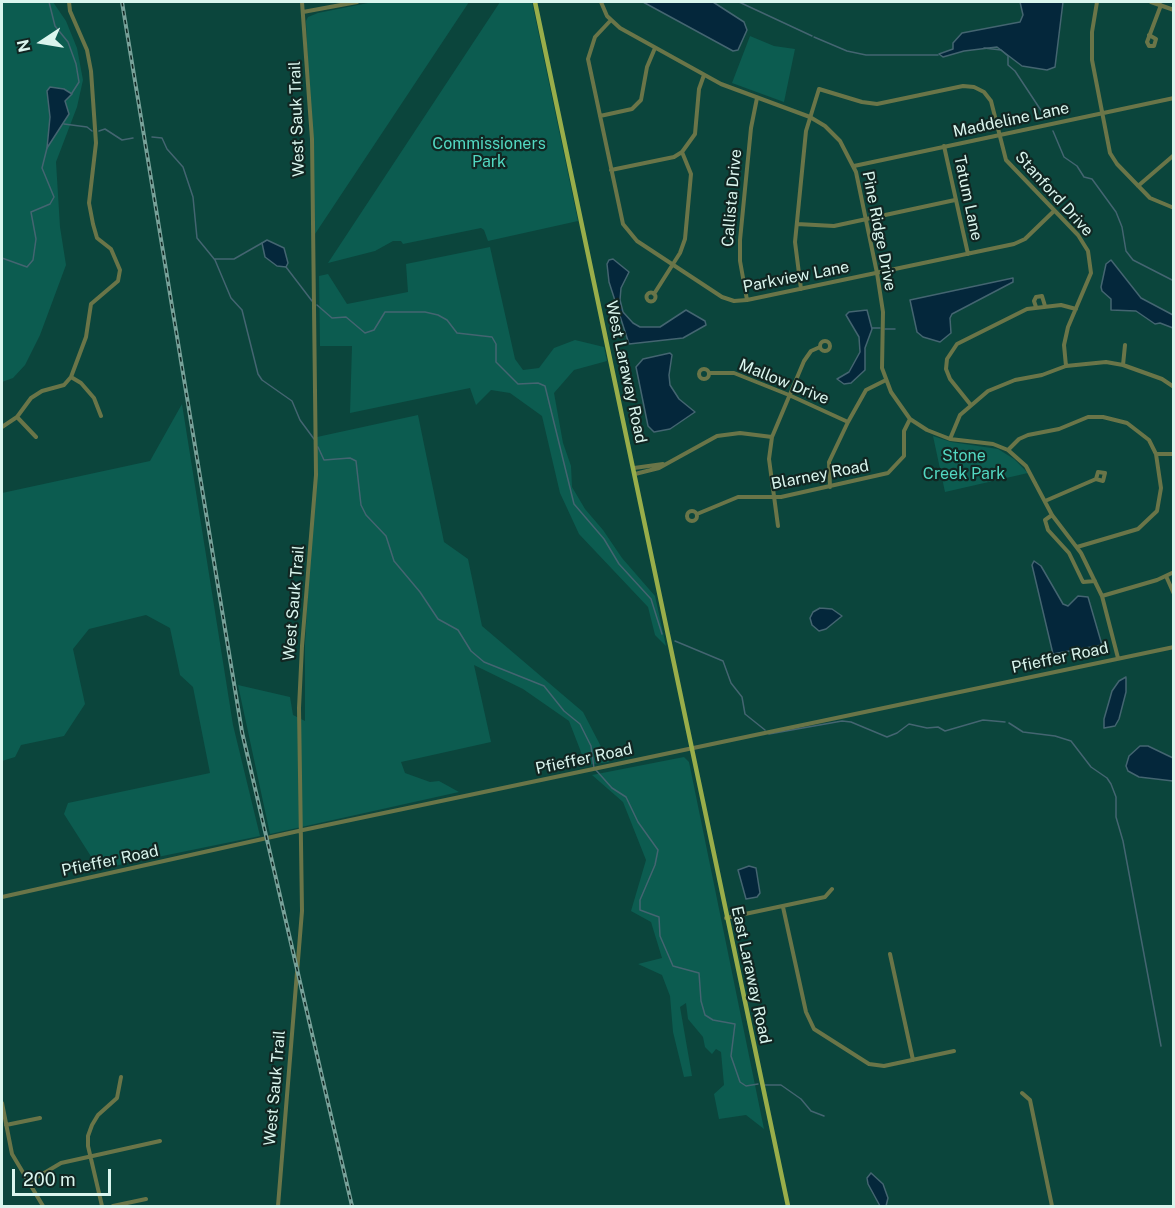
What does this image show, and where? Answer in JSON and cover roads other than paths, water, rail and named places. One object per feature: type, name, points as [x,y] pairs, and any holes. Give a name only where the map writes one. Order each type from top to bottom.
[{"type":"main road","name":"West Laraway Road","points":[[535,2],[692,748]]},
{"type":"main road","name":"East Laraway Road","points":[[692,748],[788,1206]]},
{"type":"street","points":[[2,427],[16,417],[32,398],[42,391],[64,385],[71,377],[86,337],[91,304],[118,281],[120,270],[111,249],[97,238],[93,224],[89,202],[96,143],[91,71],[87,50],[70,11],[69,2]]},
{"type":"street","name":"West Sauk Trail","points":[[278,1206],[300,948],[303,830],[301,656],[316,475],[312,139],[302,2]]},
{"type":"street","points":[[303,12],[357,2]]},
{"type":"street","name":"Pine Ridge Drive","points":[[601,2],[611,20],[655,48],[704,75],[757,98],[810,117],[836,136],[854,166],[877,273],[883,323],[881,346],[885,381],[910,419],[927,430],[950,439],[986,442],[1008,450],[1030,471],[1052,515],[1077,547],[1095,581],[1102,596],[1118,658]]},
{"type":"street","points":[[1097,2],[1092,52],[1101,113],[1113,159],[1155,202],[1173,208]]},
{"type":"street","points":[[1151,2],[1173,10]]},
{"type":"street","points":[[1149,35],[1161,5]]},
{"type":"street","name":"Parkview Lane","points":[[611,20],[595,37],[589,51],[589,64],[622,220],[627,232],[641,244],[722,297],[734,301],[747,300],[1023,241],[1054,211]]},
{"type":"street","points":[[600,116],[632,109],[640,100],[647,67],[655,48]]},
{"type":"street","points":[[611,170],[674,157],[682,152],[695,134],[699,89],[704,75]]},
{"type":"street","name":"Stanford Drive","points":[[810,117],[819,89],[862,102],[877,104],[963,86],[974,87],[984,92],[991,101],[998,135],[1008,162],[1081,238],[1090,259],[1089,281],[1076,309],[1064,345],[1066,366]]},
{"type":"street","name":"Callista Drive","points":[[747,300],[740,261],[740,240],[751,128],[757,98]]},
{"type":"street","name":"Maddeline Lane","points":[[854,166],[1173,98]]},
{"type":"street","points":[[801,289],[795,256],[806,131],[810,117]]},
{"type":"street","name":"Tatum Lane","points":[[944,146],[968,254]]},
{"type":"street","points":[[654,294],[685,239],[691,174],[682,152]]},
{"type":"street","points":[[1138,186],[1173,155]]},
{"type":"street","points":[[797,224],[831,226],[956,200]]},
{"type":"street","points":[[1036,307],[1034,301],[1036,297],[1042,296],[1045,306]]},
{"type":"street","points":[[970,404],[950,379],[946,369],[950,351],[957,344],[1027,309],[1061,305],[1076,309]]},
{"type":"street","points":[[1123,365],[1125,345]]},
{"type":"street","points":[[778,526],[770,459],[772,437],[806,357],[820,347]]},
{"type":"street","points":[[950,439],[958,418],[970,404],[997,386],[1066,366],[1106,362],[1123,365],[1162,379],[1173,387]]},
{"type":"street","name":"Mallow Drive","points":[[709,373],[734,373],[848,422]]},
{"type":"street","points":[[71,377],[81,383],[94,398],[101,416]]},
{"type":"street","points":[[830,487],[829,462],[848,422],[866,390],[885,381]]},
{"type":"street","points":[[16,417],[36,437]]},
{"type":"street","points":[[1008,450],[1028,435],[1059,429],[1088,417],[1103,417],[1138,429],[1149,440],[1156,454],[1161,497],[1153,516],[1134,530],[1077,547]]},
{"type":"street","name":"Blarney Road","points":[[697,514],[738,497],[773,497],[884,474],[895,468],[904,456],[904,431],[910,419]]},
{"type":"street","points":[[634,471],[684,457],[717,436],[740,433],[772,437]]},
{"type":"street","points":[[1156,454],[1173,454]]},
{"type":"street","points":[[1045,501],[1096,478]]},
{"type":"street","name":"Pine Ridge Drive","points":[[1052,515],[1046,520],[1048,530],[1069,553],[1083,582],[1095,581]]},
{"type":"street","points":[[1102,596],[1167,576],[1173,572]]},
{"type":"street","points":[[1167,576],[1173,594]]},
{"type":"street","name":"Pfieffer Road","points":[[2,897],[303,830],[1173,647]]},
{"type":"street","points":[[726,918],[825,897],[832,890]]},
{"type":"street","points":[[783,907],[806,1012],[814,1029],[869,1064],[884,1066],[954,1051]]},
{"type":"street","points":[[890,954],[913,1060]]},
{"type":"street","points":[[102,1206],[88,1146],[92,1125],[117,1098],[121,1077]]},
{"type":"street","points":[[1022,1094],[1030,1100],[1052,1206]]},
{"type":"street","points":[[2,1103],[12,1154],[19,1170],[43,1206]]},
{"type":"street","points":[[6,1125],[40,1118]]},
{"type":"street","points":[[29,1182],[51,1166],[160,1141]]},
{"type":"street","points":[[114,1206],[147,1199]]},
{"type":"water","points":[[643,2],[713,2],[744,22],[747,30],[738,50],[733,51]]},
{"type":"water","points":[[1020,2],[1063,2],[1055,67],[1047,70],[1022,66],[997,47],[964,51],[943,57],[939,54],[953,49],[953,43],[962,33],[1020,22],[1023,15]]},
{"type":"water","points":[[50,87],[64,89],[72,94],[65,101],[69,114],[47,148],[50,117],[47,91]]},
{"type":"water","points":[[267,240],[284,248],[288,263],[286,267],[277,266],[265,257],[262,243]]},
{"type":"water","points":[[613,259],[629,272],[621,288],[620,300],[623,312],[633,323],[640,327],[660,327],[686,310],[705,321],[706,325],[683,338],[629,344],[609,282],[607,264]]},
{"type":"water","points":[[1111,260],[1141,298],[1173,315],[1173,328],[1160,323],[1155,324],[1136,311],[1111,310],[1111,299],[1101,287],[1106,264]]},
{"type":"water","points":[[1013,278],[1013,282],[952,314],[951,333],[940,342],[923,337],[917,332],[910,300]]},
{"type":"water","points":[[867,310],[872,329],[865,348],[865,370],[851,383],[844,384],[837,379],[849,372],[860,352],[859,337],[846,315],[849,312]]},
{"type":"water","points":[[670,353],[672,355],[670,385],[679,399],[695,412],[670,429],[654,432],[648,426],[636,367],[643,359]]},
{"type":"water","points":[[1034,561],[1041,566],[1063,604],[1068,606],[1078,596],[1088,597],[1102,645],[1053,654],[1032,565]]},
{"type":"water","points":[[820,608],[832,609],[842,616],[826,629],[819,631],[812,625],[810,618],[813,612]]},
{"type":"water","points":[[1126,677],[1126,692],[1119,719],[1115,726],[1104,728],[1104,719],[1112,691],[1119,681]]},
{"type":"water","points":[[1140,746],[1148,746],[1173,758],[1173,781],[1139,777],[1128,771],[1126,766],[1129,756]]},
{"type":"water","points":[[749,866],[756,868],[760,893],[757,897],[746,899],[738,870]]},
{"type":"water","points":[[871,1173],[883,1184],[888,1198],[886,1206],[880,1206],[868,1184],[867,1178]]},
{"type":"waterway","points":[[49,2],[55,26],[68,42],[76,64],[79,82],[72,93]]},
{"type":"waterway","points":[[739,2],[812,36]]},
{"type":"waterway","points":[[814,37],[847,51],[866,55],[938,55]]},
{"type":"waterway","points":[[984,48],[1001,50],[1008,56],[1008,65],[1015,71],[1046,118]]},
{"type":"waterway","points":[[64,124],[87,127],[92,131]]},
{"type":"waterway","points":[[99,131],[105,129],[122,140],[133,138]]},
{"type":"waterway","points":[[1053,131],[1064,157],[1077,166],[1084,177],[1092,179],[1116,212],[1122,227],[1126,251],[1133,260],[1174,281]]},
{"type":"waterway","points":[[152,137],[162,138],[167,149],[183,167],[193,197],[197,238],[215,260],[231,298],[242,310],[258,374],[262,380],[292,401],[300,420],[314,439]]},
{"type":"waterway","points":[[2,258],[27,267],[33,260],[36,239],[31,212],[50,204],[54,197],[42,168],[47,148]]},
{"type":"waterway","points":[[215,259],[234,259],[262,243]]},
{"type":"waterway","points":[[286,267],[312,301]]},
{"type":"waterway","points":[[317,305],[332,318],[346,317],[365,333],[374,330],[385,312],[425,312],[438,315],[447,320],[457,333],[492,337],[496,344],[496,362],[518,384],[538,383],[545,386],[574,504],[604,539],[619,564],[651,599],[662,634]]},
{"type":"waterway","points":[[872,328],[880,328]]},
{"type":"waterway","points":[[885,329],[895,329]]},
{"type":"waterway","points":[[318,447],[324,460],[350,458],[356,461],[361,505],[366,515],[386,536],[394,561],[420,592],[438,619],[458,630],[471,651],[484,662],[544,686],[564,711],[580,724],[591,746],[594,768]]},
{"type":"waterway","points":[[675,641],[723,661],[731,683],[742,697],[745,714],[765,730]]},
{"type":"waterway","points":[[769,734],[842,721],[851,722],[887,737],[909,724],[927,728],[938,727],[945,731],[983,720],[1005,722]]},
{"type":"waterway","points":[[1009,723],[1023,732],[1055,736],[1071,741],[1091,767],[1107,778],[1111,784],[1116,797],[1116,817],[1123,841],[1161,1046]]},
{"type":"waterway","points":[[595,769],[612,788],[626,797],[638,822],[658,850],[655,865],[640,900],[640,910],[659,917],[660,936],[673,966],[699,973],[701,1001],[705,1015],[713,1020],[735,1024],[731,1056],[740,1082],[746,1086],[758,1084]]},
{"type":"waterway","points":[[765,1085],[781,1085],[801,1099],[811,1111],[824,1116]]},
{"type":"railway","points":[[122,2],[242,732],[352,1206]]},
{"type":"park label","name":"Commissioners Park","points":[[489,153]]},
{"type":"park label","name":"Stone Creek Park","points":[[964,465]]}]
